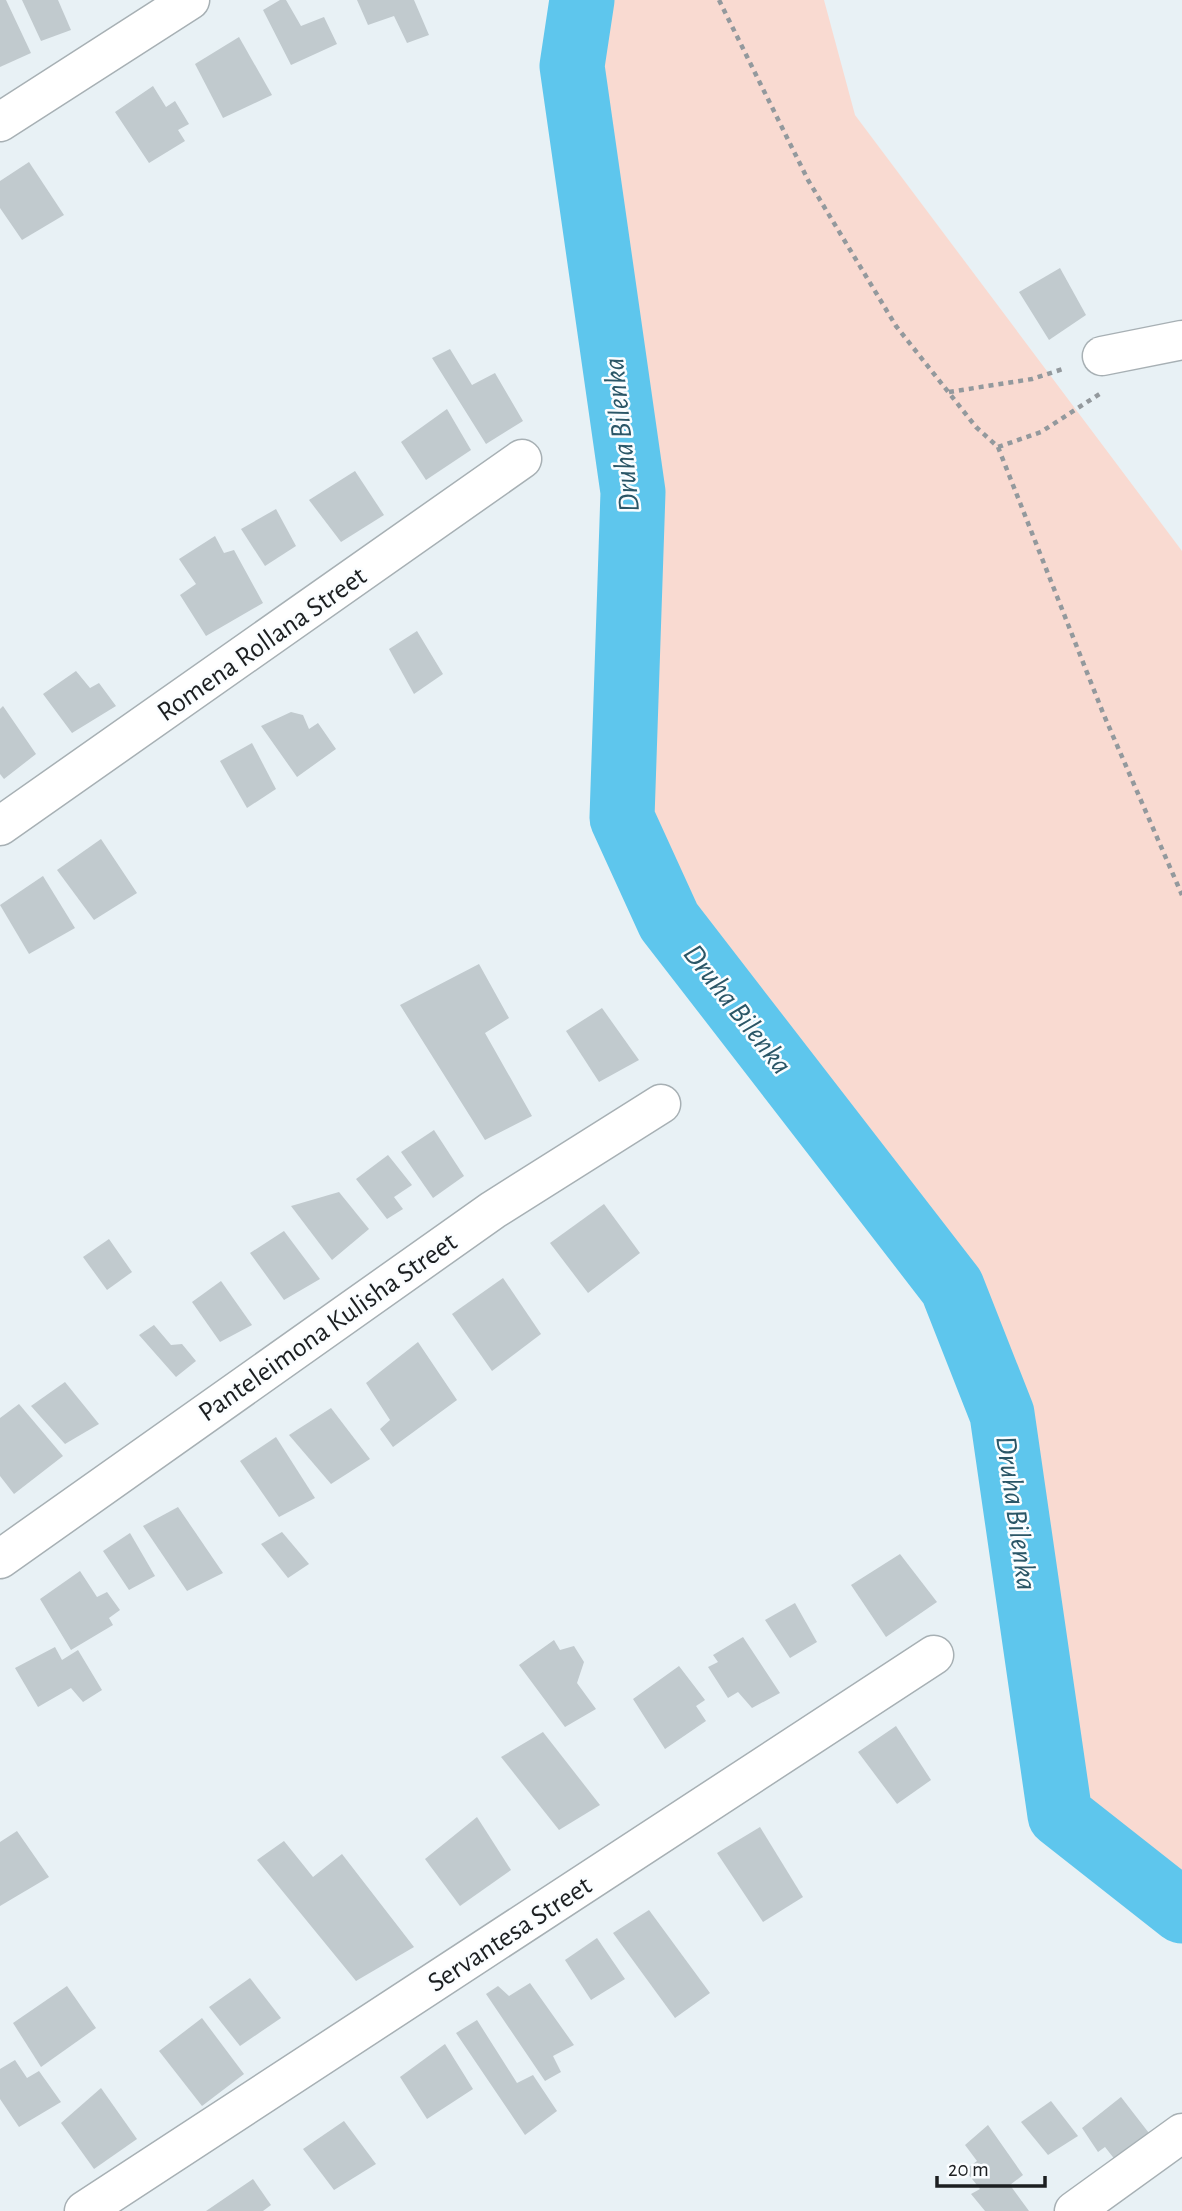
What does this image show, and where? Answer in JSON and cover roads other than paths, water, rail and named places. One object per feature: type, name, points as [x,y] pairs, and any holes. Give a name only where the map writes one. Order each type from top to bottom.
[{"type":"street","points":[[0,122],[190,0]]},
{"type":"street","points":[[1102,356],[1182,340]]},
{"type":"street","name":"Romena Rollana Street","points":[[0,826],[522,459]]},
{"type":"street","name":"Panteleimona Kulisha Street","points":[[0,1559],[493,1210],[662,1104]]},
{"type":"street","name":"Servantesa Street","points":[[85,2211],[934,1655]]},
{"type":"street","points":[[1074,2211],[1182,2133]]},
{"type":"waterway","name":"Druha Bilenka","points":[[582,0],[572,66],[633,492],[622,818],[669,921],[952,1287],[1002,1414],[1060,1815],[1182,1911]]}]
